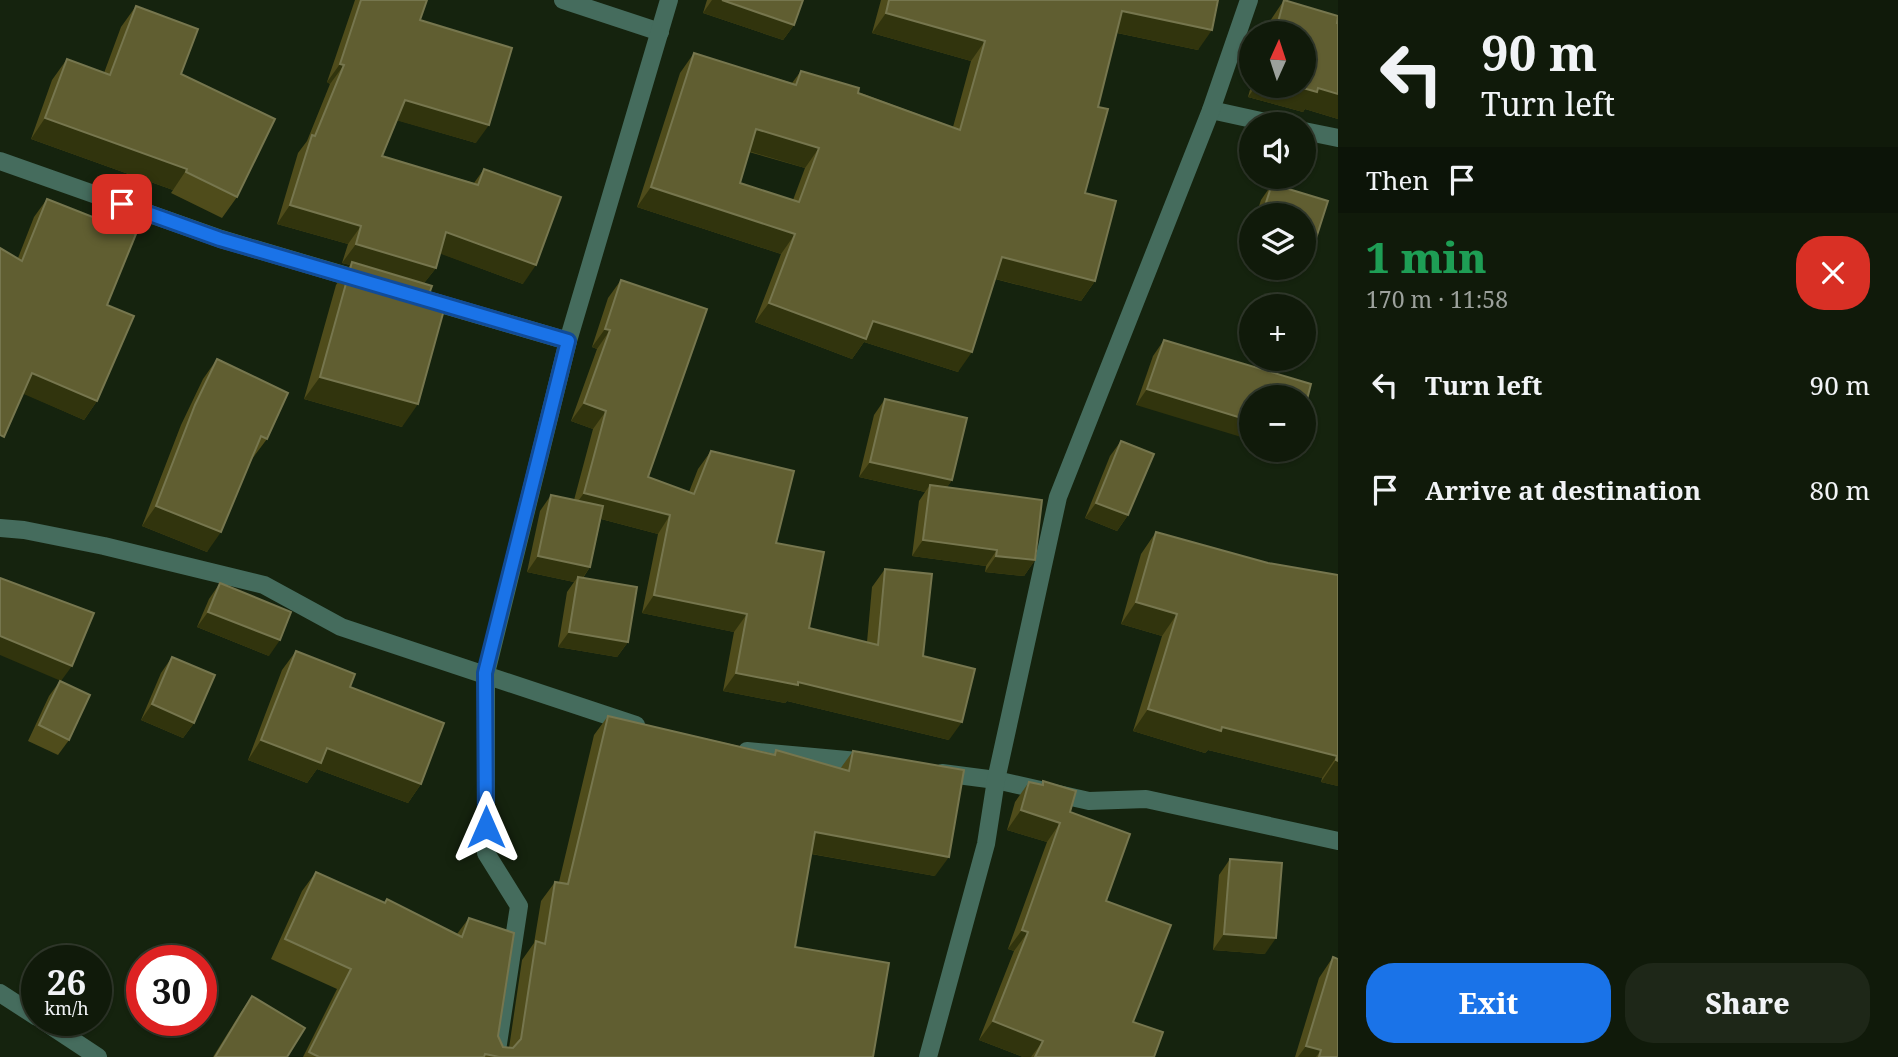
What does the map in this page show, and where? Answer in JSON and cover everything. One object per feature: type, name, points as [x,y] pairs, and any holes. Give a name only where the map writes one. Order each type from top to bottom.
[{"type":"street","points":[[563,0],[660,32]]},
{"type":"street","points":[[496,1057],[519,906],[486,853],[485,673],[568,341],[669,0]]},
{"type":"street","points":[[928,1057],[986,844],[996,780],[1058,497],[1211,110],[1250,0]]},
{"type":"street","points":[[1211,110],[1239,116]]},
{"type":"street","points":[[1316,133],[1338,138]]},
{"type":"street","points":[[0,161],[220,239],[381,286]]},
{"type":"street","points":[[408,294],[568,341]]},
{"type":"street","points":[[0,528],[24,530],[104,546],[264,584],[341,627],[652,730]]},
{"type":"street","points":[[728,749],[889,765]]},
{"type":"street","points":[[929,771],[996,780],[1089,801],[1146,799],[1338,841]]},
{"type":"street","points":[[0,993],[21,1007]]},
{"type":"street","points":[[66,1036],[98,1057]]},
{"type":"building","points":[[361,0],[427,0],[420,20],[512,48],[489,125],[405,100],[382,156],[478,185],[484,169],[561,197],[536,265],[446,232],[436,268],[356,244],[361,226],[290,205],[312,135],[315,136],[344,65],[340,64]]},
{"type":"building","points":[[722,0],[803,0],[794,25]]},
{"type":"building","points":[[889,0],[1218,0],[1212,30],[1122,11],[1098,107],[1108,109],[1085,193],[1116,201],[1095,281],[1002,257],[972,352],[873,321],[866,339],[769,303],[795,234],[651,187],[694,53],[796,85],[801,71],[859,88],[858,93],[960,130],[985,41],[886,13]],"holes":[[[756,129],[819,148],[799,202],[740,183]]]},
{"type":"building","points":[[1284,0],[1338,16],[1338,94],[1318,88],[1316,92],[1316,21],[1278,21]]},
{"type":"building","points":[[136,6],[198,29],[181,74],[275,119],[237,197],[186,172],[187,169],[45,118],[67,59],[110,75]]},
{"type":"building","points":[[1270,189],[1288,189],[1328,201],[1316,238],[1316,203],[1266,203]]},
{"type":"building","points":[[47,199],[136,234],[107,305],[134,316],[97,401],[32,373],[4,437],[0,435],[0,248],[22,261]]},
{"type":"building","points":[[352,262],[432,286],[429,294],[447,299],[418,404],[320,377]]},
{"type":"building","points":[[621,280],[707,309],[648,477],[694,494],[711,451],[794,471],[776,543],[824,552],[809,628],[878,645],[885,569],[932,574],[923,656],[975,669],[962,722],[798,682],[798,685],[736,673],[747,614],[654,595],[670,515],[584,493],[606,411],[584,403],[610,330],[605,329]]},
{"type":"building","points":[[1164,340],[1239,362],[1239,371],[1268,371],[1311,384],[1239,385],[1239,417],[1147,389]]},
{"type":"building","points":[[217,359],[288,393],[267,439],[261,436],[221,532],[156,506],[195,405]]},
{"type":"building","points":[[885,399],[967,418],[952,480],[870,462]]},
{"type":"building","points":[[1121,441],[1154,454],[1128,515],[1096,503]]},
{"type":"building","points":[[930,485],[1042,500],[1035,560],[996,556],[997,550],[923,540]]},
{"type":"building","points":[[551,495],[603,506],[590,567],[538,556]]},
{"type":"building","points":[[1156,532],[1268,563],[1338,575],[1338,761],[1337,756],[1222,727],[1221,731],[1148,709],[1177,614],[1136,602]]},
{"type":"building","points":[[578,577],[637,587],[628,642],[569,632]]},
{"type":"building","points":[[0,578],[94,613],[72,666],[0,636]]},
{"type":"building","points":[[220,583],[291,612],[280,640],[208,612]]},
{"type":"building","points":[[296,651],[355,674],[350,687],[444,723],[421,784],[327,748],[321,763],[261,740]]},
{"type":"building","points":[[172,657],[215,675],[194,723],[152,704]]},
{"type":"building","points":[[60,681],[90,695],[69,740],[39,725]]},
{"type":"building","points":[[608,716],[775,755],[776,750],[849,771],[853,751],[964,770],[949,857],[815,832],[795,947],[889,963],[873,1057],[499,1057],[485,1054],[484,1057],[319,1057],[309,1052],[351,969],[285,939],[316,872],[385,903],[387,899],[462,937],[469,918],[514,933],[498,1036],[503,1047],[513,1048],[521,1039],[536,941],[545,944],[555,882],[568,884]]},
{"type":"building","points":[[1043,781],[1076,791],[1070,812],[1130,834],[1106,901],[1171,925],[1133,1022],[1163,1032],[1154,1057],[1035,1057],[1043,1041],[993,1021],[1028,932],[1022,930],[1060,823],[1021,810],[1029,782],[1043,785]]},
{"type":"building","points":[[1230,859],[1282,863],[1276,938],[1224,934]]},
{"type":"building","points":[[1333,957],[1338,959],[1338,1057],[1319,1057],[1321,1050],[1306,1046]]},
{"type":"building","points":[[252,996],[305,1028],[287,1057],[215,1057]]},
{"type":"route","points":[[122,204],[220,239],[568,341],[485,673],[486,827]]}]
